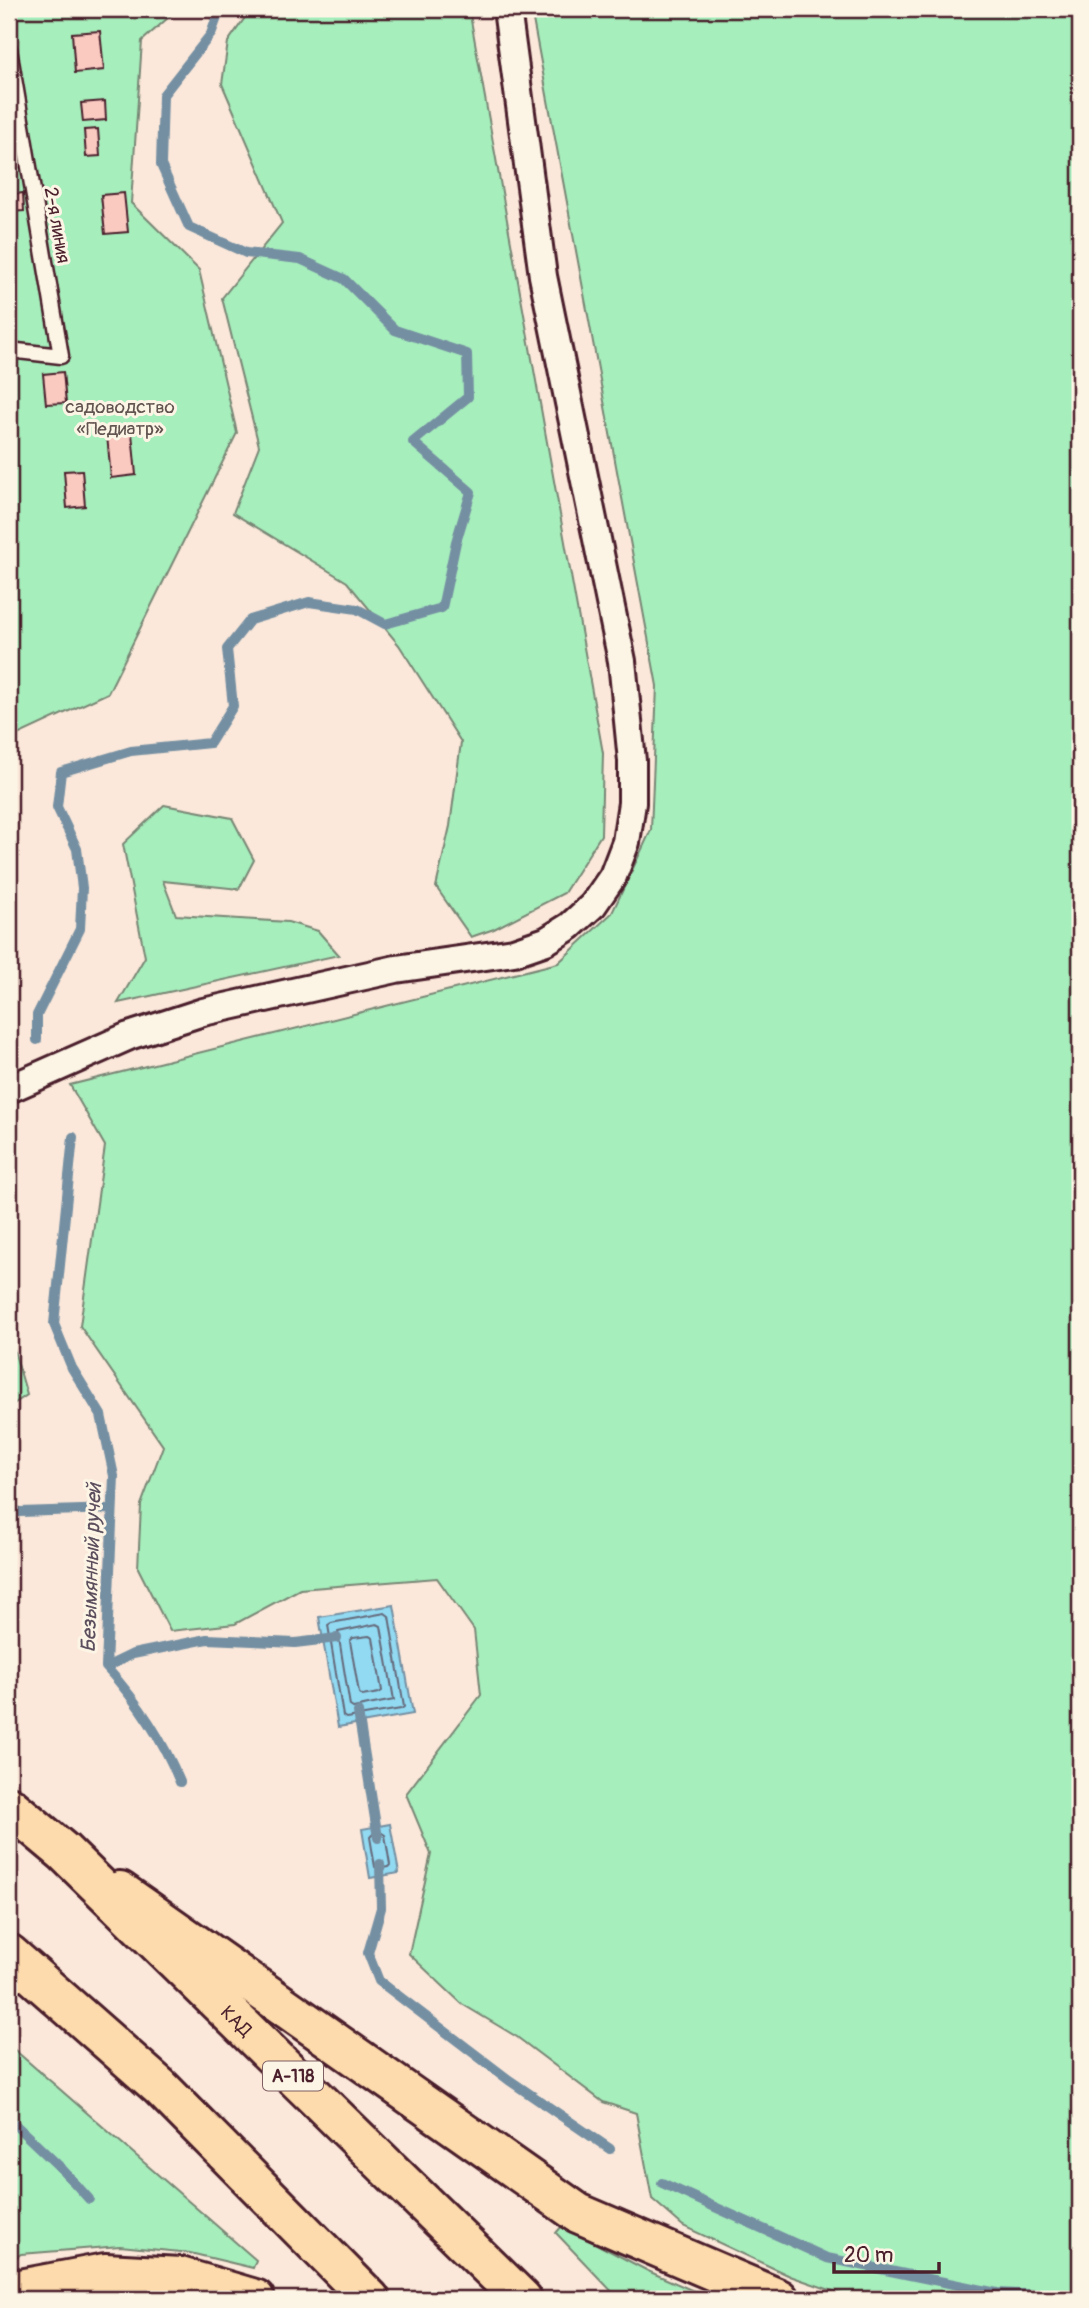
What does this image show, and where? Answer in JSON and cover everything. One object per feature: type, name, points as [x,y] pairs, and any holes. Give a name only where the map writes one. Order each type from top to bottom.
[{"type":"main road","name":"КАД","points":[[9,1806],[64,1852],[522,2299]]},
{"type":"main road","points":[[64,1852],[578,2213],[779,2299]]},
{"type":"main road","points":[[9,1954],[160,2087],[370,2299]]},
{"type":"main road","points":[[9,2291],[105,2273],[180,2277],[255,2299]]},
{"type":"street","points":[[9,1089],[129,1036],[203,1012],[396,969],[514,952],[546,941],[570,926],[593,905],[613,876],[626,842],[632,803],[632,761],[622,661],[543,276],[507,9]]},
{"type":"lane","name":"2-я линия","points":[[9,49],[61,356],[9,350]]},
{"type":"green space","name":"садоводство «Педиатр»","points":[[9,9],[178,9],[142,41],[131,203],[199,270],[237,433],[108,693],[9,739]]},
{"type":"green space","points":[[251,9],[469,9],[603,753],[601,835],[564,893],[494,929],[471,937],[436,887],[450,826],[461,742],[399,645],[347,582],[233,513],[259,446],[222,298],[282,223],[222,84],[228,42]]},
{"type":"green space","points":[[531,9],[1080,9],[1080,2299],[856,2299],[790,2276],[683,2226],[652,2199],[636,2113],[603,2102],[517,2037],[462,2004],[409,1954],[431,1854],[406,1794],[481,1695],[474,1630],[437,1578],[300,1589],[235,1624],[170,1631],[138,1568],[141,1505],[163,1446],[80,1326],[105,1146],[70,1085],[558,963],[612,913],[651,830],[657,686]]},
{"type":"green space","points":[[164,805],[232,818],[254,860],[239,889],[163,881],[176,915],[288,922],[318,931],[339,955],[118,1003],[145,957],[123,844]]},
{"type":"green space","points":[[9,1333],[27,1395],[9,1407]]},
{"type":"green space","points":[[9,2045],[256,2260],[253,2268],[190,2253],[120,2246],[21,2254],[9,2262]]},
{"type":"green space","points":[[562,2226],[648,2271],[712,2299],[619,2299],[556,2233]]},
{"type":"water","points":[[394,1605],[413,1714],[338,1727],[319,1617]]},
{"type":"water","points":[[390,1824],[399,1873],[370,1878],[362,1829]]},
{"type":"building","points":[[100,31],[104,70],[75,73],[72,33]]},
{"type":"building","points":[[105,101],[106,120],[83,122],[81,103]]},
{"type":"building","points":[[98,129],[100,156],[86,157],[84,130]]},
{"type":"building","points":[[20,141],[23,167],[9,168],[9,142]]},
{"type":"building","points":[[23,193],[24,211],[9,212],[9,195]]},
{"type":"building","points":[[124,193],[128,232],[105,234],[101,195]]},
{"type":"building","points":[[63,372],[66,403],[46,404],[43,374]]},
{"type":"building","points":[[132,433],[136,475],[111,478],[107,435]]},
{"type":"building","points":[[82,470],[85,506],[67,508],[64,471]]},
{"type":"waterway","name":"Безымянный ручей","points":[[37,1040],[37,1015],[80,929],[82,888],[77,849],[57,807],[61,772],[131,751],[210,743],[233,706],[227,649],[250,620],[309,602],[357,609],[385,624],[442,608],[456,542],[471,492],[413,442],[468,397],[467,354],[395,330],[344,279],[300,259],[246,253],[189,227],[161,165],[163,95],[211,34],[220,9]]},
{"type":"waterway","name":"Безымянный ручей","points":[[73,1137],[54,1324],[72,1368],[101,1415],[114,1476],[106,1667],[148,1722],[166,1751],[180,1782]]},
{"type":"waterway","points":[[9,1508],[20,1512],[112,1509]]},
{"type":"waterway","points":[[106,1667],[133,1654],[207,1639],[295,1643],[337,1638]]},
{"type":"waterway","points":[[358,1712],[378,1838]]},
{"type":"waterway","points":[[380,1864],[381,1908],[368,1953],[379,1981],[509,2080],[610,2149]]},
{"type":"waterway","points":[[9,2119],[62,2169],[89,2199]]},
{"type":"waterway","points":[[662,2183],[827,2258],[997,2293],[1080,2297]]}]
